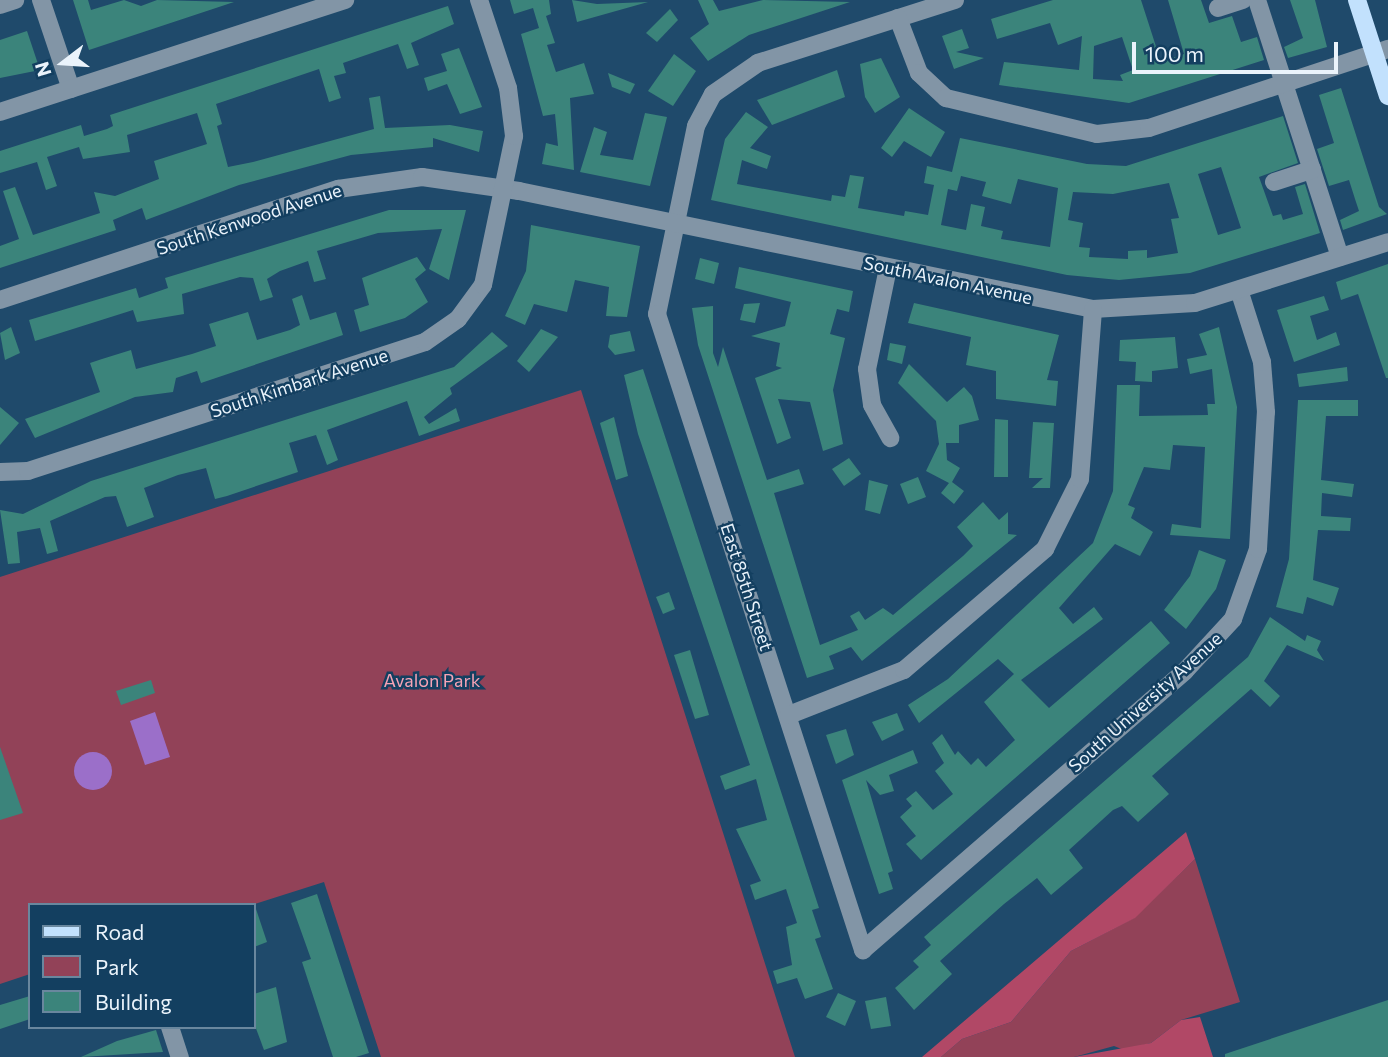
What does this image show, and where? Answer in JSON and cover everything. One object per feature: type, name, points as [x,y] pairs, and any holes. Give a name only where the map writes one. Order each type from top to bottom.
[{"type":"main road","points":[[1357,0],[1381,51],[1388,96]]},
{"type":"street","points":[[0,5],[15,0]]},
{"type":"street","points":[[41,0],[71,89]]},
{"type":"street","points":[[0,113],[345,0]]},
{"type":"street","points":[[479,0],[508,88],[513,136],[505,188]]},
{"type":"street","points":[[676,223],[696,126],[728,80],[758,63],[955,0]]},
{"type":"street","points":[[1218,8],[1243,0]]},
{"type":"street","points":[[1257,0],[1340,257]]},
{"type":"street","points":[[898,19],[919,73],[946,98],[1097,134],[1149,128],[1381,51]]},
{"type":"street","points":[[1274,182],[1312,170]]},
{"type":"street","name":"South Kenwood Avenue","points":[[0,300],[338,189],[422,177],[505,188]]},
{"type":"street","name":"South Avalon Avenue","points":[[505,188],[1093,309],[1167,308],[1239,290],[1388,242]]},
{"type":"street","name":"South Kimbark Avenue","points":[[0,472],[27,471],[442,332],[483,285],[505,188]]},
{"type":"street","name":"East 85th Street","points":[[676,223],[657,314],[863,950]]},
{"type":"street","points":[[888,268],[867,369],[872,405],[890,438]]},
{"type":"street","name":"South University Avenue","points":[[863,950],[1185,671],[1233,619],[1258,549],[1266,412],[1262,362],[1239,290]]},
{"type":"street","points":[[789,715],[904,670],[1045,549],[1080,479],[1093,309]]},
{"type":"street","points":[[171,1029],[180,1057]]},
{"type":"green space","name":"Avalon Park","points":[[581,390],[795,1057],[381,1057],[324,882],[256,904],[28,903],[28,975],[0,984],[0,577]]},
{"type":"green space","points":[[1195,859],[1240,1002],[1181,1020],[1151,1043],[1124,1050],[1114,1046],[1074,1057],[941,1057],[962,1039],[1011,1022],[1071,951],[1134,918]]},
{"type":"shaded area","points":[[155,712],[170,757],[145,765],[130,721]]},
{"type":"shaded area","points":[[93,752],[107,757],[112,771],[107,785],[93,790],[79,785],[74,771],[79,757]]},
{"type":"shaded area","points":[[1186,832],[1195,859],[1135,918],[1071,951],[1011,1022],[962,1039],[941,1057],[922,1057]]},
{"type":"shaded area","points":[[1200,1017],[1213,1057],[1074,1057],[1151,1043],[1181,1020]]},
{"type":"building","points":[[73,0],[88,0],[91,10],[124,0],[141,6],[157,0],[234,2],[89,50]]},
{"type":"building","points":[[510,0],[549,0],[551,14],[546,16],[555,43],[547,45],[556,72],[584,63],[594,94],[570,98],[574,170],[542,164],[546,143],[558,146],[555,114],[543,116],[521,34],[539,28],[533,8],[514,14]]},
{"type":"building","points":[[572,0],[597,4],[648,2],[577,22]]},
{"type":"building","points":[[698,0],[713,0],[719,11],[763,0],[850,2],[749,35],[708,61],[690,38],[709,24]]},
{"type":"building","points":[[1053,0],[1141,0],[1161,62],[1184,54],[1168,0],[1201,0],[1209,23],[1232,16],[1241,42],[1257,37],[1264,60],[1129,103],[999,85],[1004,62],[1079,70],[1082,36],[1058,45],[1050,23],[997,39],[991,19]],"holes":[[[1122,37],[1133,70],[1120,75],[1123,81],[1093,79],[1094,46]]]},
{"type":"building","points":[[1290,0],[1315,0],[1327,47],[1288,58],[1284,47],[1303,38]]},
{"type":"building","points":[[448,6],[454,24],[411,43],[419,65],[407,69],[398,44],[343,63],[346,73],[334,76],[341,98],[329,102],[319,69],[216,104],[222,124],[217,126],[228,167],[374,129],[369,98],[380,96],[385,128],[450,125],[483,131],[479,152],[433,138],[433,147],[351,155],[239,185],[146,220],[142,208],[113,220],[116,230],[0,268],[0,246],[19,239],[3,191],[15,187],[33,235],[100,213],[94,192],[115,196],[159,179],[154,161],[207,144],[197,113],[127,135],[130,152],[83,159],[79,147],[47,157],[57,186],[46,190],[37,162],[0,173],[0,151],[81,125],[84,136],[107,129],[113,126],[110,115]]},
{"type":"building","points":[[670,9],[678,20],[657,42],[646,33]]},
{"type":"building","points":[[962,29],[969,48],[956,52],[984,58],[954,69],[942,36]]},
{"type":"building","points":[[27,31],[40,70],[0,78],[0,40]]},
{"type":"building","points":[[459,48],[482,107],[460,114],[447,84],[428,91],[424,78],[447,71],[441,54]]},
{"type":"building","points":[[674,54],[696,71],[673,106],[648,91]]},
{"type":"building","points":[[881,58],[900,97],[875,113],[865,97],[860,64]]},
{"type":"building","points":[[837,70],[845,97],[772,125],[757,100]]},
{"type":"building","points":[[608,73],[635,84],[630,94],[612,87]]},
{"type":"building","points":[[1341,88],[1379,207],[1387,214],[1343,230],[1340,220],[1359,211],[1349,180],[1329,186],[1317,149],[1334,143],[1319,95]]},
{"type":"building","points":[[909,108],[945,132],[931,157],[904,141],[892,157],[881,148]]},
{"type":"building","points":[[746,112],[768,127],[750,148],[771,156],[767,169],[742,160],[737,184],[831,201],[832,195],[845,197],[850,175],[864,177],[858,208],[904,216],[905,211],[928,215],[934,185],[924,183],[927,166],[952,172],[960,138],[1087,164],[1126,166],[1283,116],[1298,163],[1259,177],[1273,216],[1281,214],[1283,220],[1303,214],[1295,187],[1305,184],[1320,233],[1190,273],[1119,280],[1067,275],[711,200],[725,139]],"holes":[[[1221,167],[1241,228],[1218,235],[1198,174]],[[961,176],[986,182],[982,196],[1011,204],[1018,179],[1058,188],[1050,247],[1001,239],[1003,231],[981,226],[985,207],[971,204],[966,230],[941,225],[948,189],[957,191]],[[1169,183],[1179,218],[1171,219],[1178,253],[1147,258],[1147,250],[1128,251],[1128,259],[1089,257],[1090,248],[1079,247],[1083,223],[1068,220],[1073,192],[1113,194]]]},
{"type":"building","points":[[645,113],[667,117],[650,186],[580,172],[594,127],[607,132],[600,155],[633,160]]},
{"type":"building","points":[[389,210],[466,210],[449,280],[429,269],[442,229],[378,233],[317,251],[326,279],[314,282],[308,261],[280,271],[267,279],[273,297],[260,301],[253,278],[240,277],[182,294],[184,314],[137,322],[133,310],[35,341],[29,320],[136,288],[139,298],[168,288],[165,278]]},
{"type":"building","points":[[531,225],[640,246],[627,317],[606,316],[609,287],[575,280],[567,312],[534,304],[525,325],[505,316],[526,271]]},
{"type":"building","points":[[417,257],[426,270],[415,279],[428,302],[405,318],[360,332],[354,310],[369,305],[362,278]]},
{"type":"building","points":[[700,258],[719,263],[714,284],[695,279]]},
{"type":"building","points":[[1388,264],[1386,378],[1358,294],[1341,300],[1336,282]]},
{"type":"building","points":[[739,267],[853,291],[849,312],[837,309],[830,334],[845,338],[833,390],[843,444],[823,451],[810,402],[778,399],[791,438],[777,444],[755,378],[782,368],[776,366],[780,343],[751,336],[785,326],[791,302],[735,288]]},
{"type":"building","points":[[302,295],[310,320],[336,312],[343,335],[201,383],[197,371],[176,378],[173,392],[135,397],[35,438],[25,419],[100,392],[90,363],[131,350],[136,369],[192,354],[216,346],[209,324],[248,312],[257,340],[290,330],[300,325],[292,299]]},
{"type":"building","points":[[1324,296],[1329,310],[1310,316],[1317,340],[1336,332],[1340,345],[1294,362],[1277,310]]},
{"type":"building","points":[[760,303],[755,323],[740,320],[744,304]]},
{"type":"building","points":[[914,303],[1059,335],[1047,380],[1058,381],[1056,406],[996,399],[996,371],[966,365],[971,337],[908,323]]},
{"type":"building","points":[[713,306],[713,353],[718,367],[723,347],[767,480],[799,469],[804,484],[774,493],[820,645],[858,630],[850,616],[859,611],[865,620],[883,608],[893,615],[963,556],[973,546],[957,527],[983,502],[999,520],[1008,512],[1008,534],[1017,535],[862,661],[851,647],[829,656],[834,669],[807,678],[698,345],[692,308]]},
{"type":"building","points":[[11,327],[20,353],[5,360],[0,333]]},
{"type":"building","points":[[1219,327],[1237,407],[1230,539],[1170,535],[1172,524],[1201,528],[1205,447],[1173,445],[1170,470],[1144,467],[1128,505],[1135,508],[1131,518],[1153,532],[1140,556],[1115,544],[1059,608],[1073,624],[1094,607],[1103,619],[1021,680],[1049,708],[1151,621],[1170,643],[921,860],[906,844],[916,836],[900,817],[912,806],[906,799],[916,791],[933,810],[953,794],[935,771],[944,763],[932,743],[942,734],[955,755],[958,751],[971,765],[978,758],[986,767],[1015,740],[984,702],[1014,674],[998,659],[919,723],[908,705],[948,679],[1093,543],[1113,491],[1117,385],[1140,385],[1139,416],[1208,415],[1207,404],[1215,404],[1212,369],[1190,374],[1187,359],[1207,355],[1199,334]]},
{"type":"building","points":[[541,329],[558,337],[529,372],[517,361]]},
{"type":"building","points":[[630,331],[635,351],[615,355],[608,347],[610,335]]},
{"type":"building","points":[[492,332],[508,346],[450,388],[452,394],[424,417],[429,424],[456,408],[460,421],[419,436],[407,401],[327,430],[338,460],[327,465],[316,435],[289,443],[298,472],[227,496],[215,499],[206,468],[178,475],[144,488],[154,517],[127,527],[116,496],[105,497],[50,521],[58,551],[47,554],[40,528],[17,532],[20,563],[8,564],[0,510],[23,514],[91,481],[454,367]]},
{"type":"building","points":[[1175,337],[1178,368],[1152,371],[1152,382],[1135,381],[1136,362],[1119,361],[1120,340]]},
{"type":"building","points":[[890,343],[906,346],[902,364],[887,360]]},
{"type":"building","points":[[909,364],[947,402],[964,387],[972,396],[979,420],[959,425],[959,443],[946,443],[947,460],[960,468],[952,482],[964,491],[954,504],[941,493],[949,483],[926,471],[939,444],[936,421],[898,383]]},
{"type":"building","points":[[1347,367],[1348,381],[1299,387],[1297,374]]},
{"type":"building","points":[[643,369],[819,908],[812,910],[821,937],[815,939],[833,989],[805,999],[797,978],[777,984],[773,971],[792,965],[786,927],[797,923],[786,889],[755,900],[750,885],[761,881],[736,829],[767,820],[756,779],[725,790],[720,776],[750,765],[638,434],[624,375]]},
{"type":"building","points":[[1298,400],[1358,400],[1358,416],[1326,416],[1321,480],[1354,484],[1352,497],[1322,493],[1321,516],[1351,518],[1350,531],[1318,530],[1313,580],[1339,588],[1333,606],[1307,597],[1303,614],[1276,607],[1289,559]]},
{"type":"building","points":[[0,407],[19,423],[0,445]]},
{"type":"building","points":[[614,417],[628,476],[616,480],[600,423]]},
{"type":"building","points":[[995,419],[1008,420],[1008,477],[994,477]]},
{"type":"building","points":[[1033,422],[1054,423],[1050,488],[1032,488],[1043,478],[1029,478]]},
{"type":"building","points":[[849,458],[861,474],[844,486],[832,469]]},
{"type":"building","points":[[918,477],[926,497],[908,504],[900,484]]},
{"type":"building","points":[[869,480],[888,485],[880,514],[865,510]]},
{"type":"building","points":[[1199,550],[1226,560],[1216,589],[1186,629],[1164,610],[1190,576]]},
{"type":"building","points":[[669,592],[675,609],[663,614],[656,597]]},
{"type":"building","points":[[1270,617],[1305,641],[1307,635],[1321,641],[1317,650],[1324,661],[1287,645],[1264,681],[1280,696],[1270,707],[1251,689],[1152,776],[1169,794],[1138,822],[1122,806],[1113,810],[1069,850],[1083,868],[1051,895],[1037,878],[1004,904],[940,961],[952,974],[914,1010],[895,988],[919,967],[913,961],[931,945],[924,937],[1248,657]]},
{"type":"building","points":[[690,650],[709,715],[695,719],[674,655]]},
{"type":"building","points":[[151,680],[155,693],[121,705],[116,691]]},
{"type":"building","points":[[897,713],[904,730],[882,741],[872,722]]},
{"type":"building","points":[[846,729],[854,755],[836,764],[826,735]]},
{"type":"building","points":[[0,747],[23,813],[0,820]]},
{"type":"building","points":[[913,750],[918,763],[889,775],[894,791],[880,795],[866,780],[893,871],[888,873],[893,889],[879,894],[842,780]]},
{"type":"building","points":[[317,894],[369,1053],[356,1057],[333,1057],[302,962],[311,959],[291,903]]},
{"type":"building","points":[[256,909],[267,942],[256,946]]},
{"type":"building","points":[[276,987],[287,1042],[264,1050],[256,1028],[256,993]]},
{"type":"building","points":[[838,993],[856,1001],[845,1026],[826,1017]]},
{"type":"building","points":[[28,997],[28,1020],[0,1029],[0,1005]]},
{"type":"building","points":[[886,997],[891,1026],[871,1029],[865,1001]]},
{"type":"building","points":[[1388,1000],[1388,1057],[1225,1057],[1225,1054]]},
{"type":"building","points":[[156,1030],[163,1052],[81,1057],[117,1041]]}]
